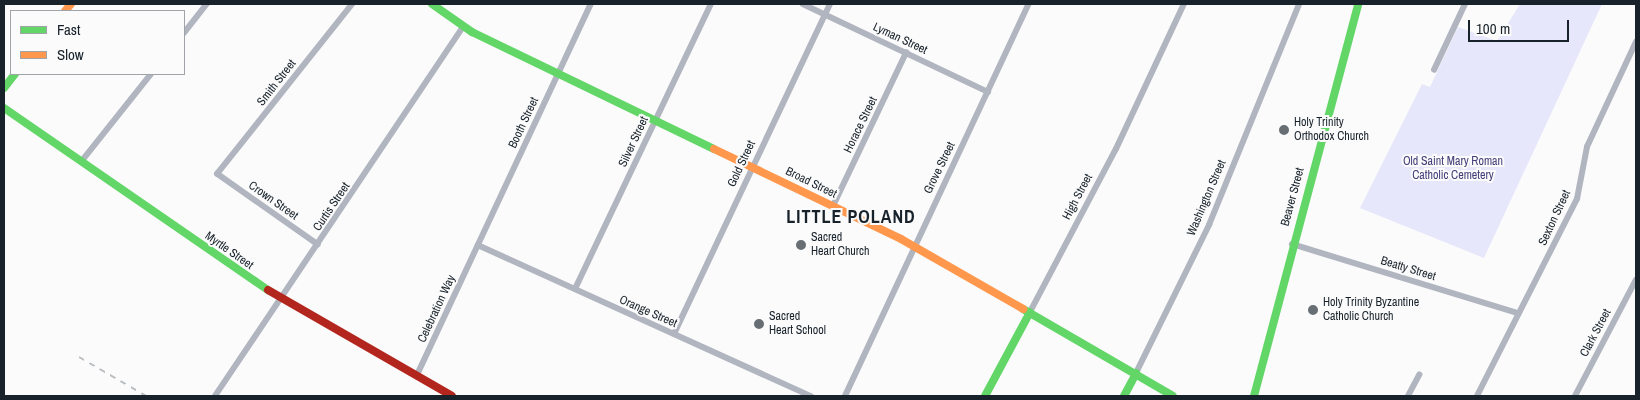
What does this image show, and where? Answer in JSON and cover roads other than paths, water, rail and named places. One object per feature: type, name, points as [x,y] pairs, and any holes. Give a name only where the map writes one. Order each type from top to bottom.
[{"type":"street","points":[[185,32],[207,4]]},
{"type":"street","name":"Smith Street","points":[[217,174],[352,4]]},
{"type":"street","name":"Broad Street","points":[[432,4],[463,27],[914,246],[1174,396]]},
{"type":"street","name":"Booth Street","points":[[474,252],[591,4]]},
{"type":"street","name":"Silver Street","points":[[575,289],[711,4]]},
{"type":"street","name":"Lyman Street","points":[[803,4],[988,92]]},
{"type":"street","name":"Gold Street","points":[[674,334],[830,4]]},
{"type":"street","name":"Grove Street","points":[[845,396],[1029,4]]},
{"type":"street","name":"High Street","points":[[985,396],[1120,142],[1184,4]]},
{"type":"street","name":"Washington Street","points":[[1124,396],[1209,225],[1299,4]]},
{"type":"street","name":"Beaver Street","points":[[1254,396],[1292,244],[1358,4]]},
{"type":"street","points":[[1434,70],[1465,4]]},
{"type":"street","name":"Curtis Street","points":[[215,396],[463,27]]},
{"type":"street","name":"Sexton Street","points":[[1477,396],[1577,199],[1587,147],[1636,42]]},
{"type":"street","name":"Horace Street","points":[[833,206],[906,53]]},
{"type":"street","points":[[4,88],[14,75]]},
{"type":"street","points":[[81,162],[150,75]]},
{"type":"street","name":"Myrtle Street","points":[[4,108],[281,299],[452,396]]},
{"type":"street","name":"Crown Street","points":[[217,174],[318,245]]},
{"type":"street","name":"Beatty Street","points":[[1292,244],[1518,313]]},
{"type":"street","name":"Orange Street","points":[[478,245],[811,396]]},
{"type":"street","name":"Celebration Way","points":[[417,375],[474,252]]},
{"type":"street","name":"Clark Street","points":[[1575,396],[1636,280]]},
{"type":"street","points":[[1408,396],[1419,375]]},
{"type":"railway","points":[[79,357],[146,396]]},
{"type":"place","name":"Holy Trinity Orthodox Church","points":[[1284,130]]},
{"type":"place","name":"Sacred Heart Church","points":[[801,245]]},
{"type":"place","name":"Holy Trinity Byzantine Catholic Church","points":[[1313,310]]},
{"type":"place","name":"Sacred Heart School","points":[[759,324]]},
{"type":"district","name":"LITTLE POLAND","points":[[851,217]]},
{"type":"park label","name":"Old Saint Mary Roman Catholic Cemetery","points":[[1453,169]]}]
